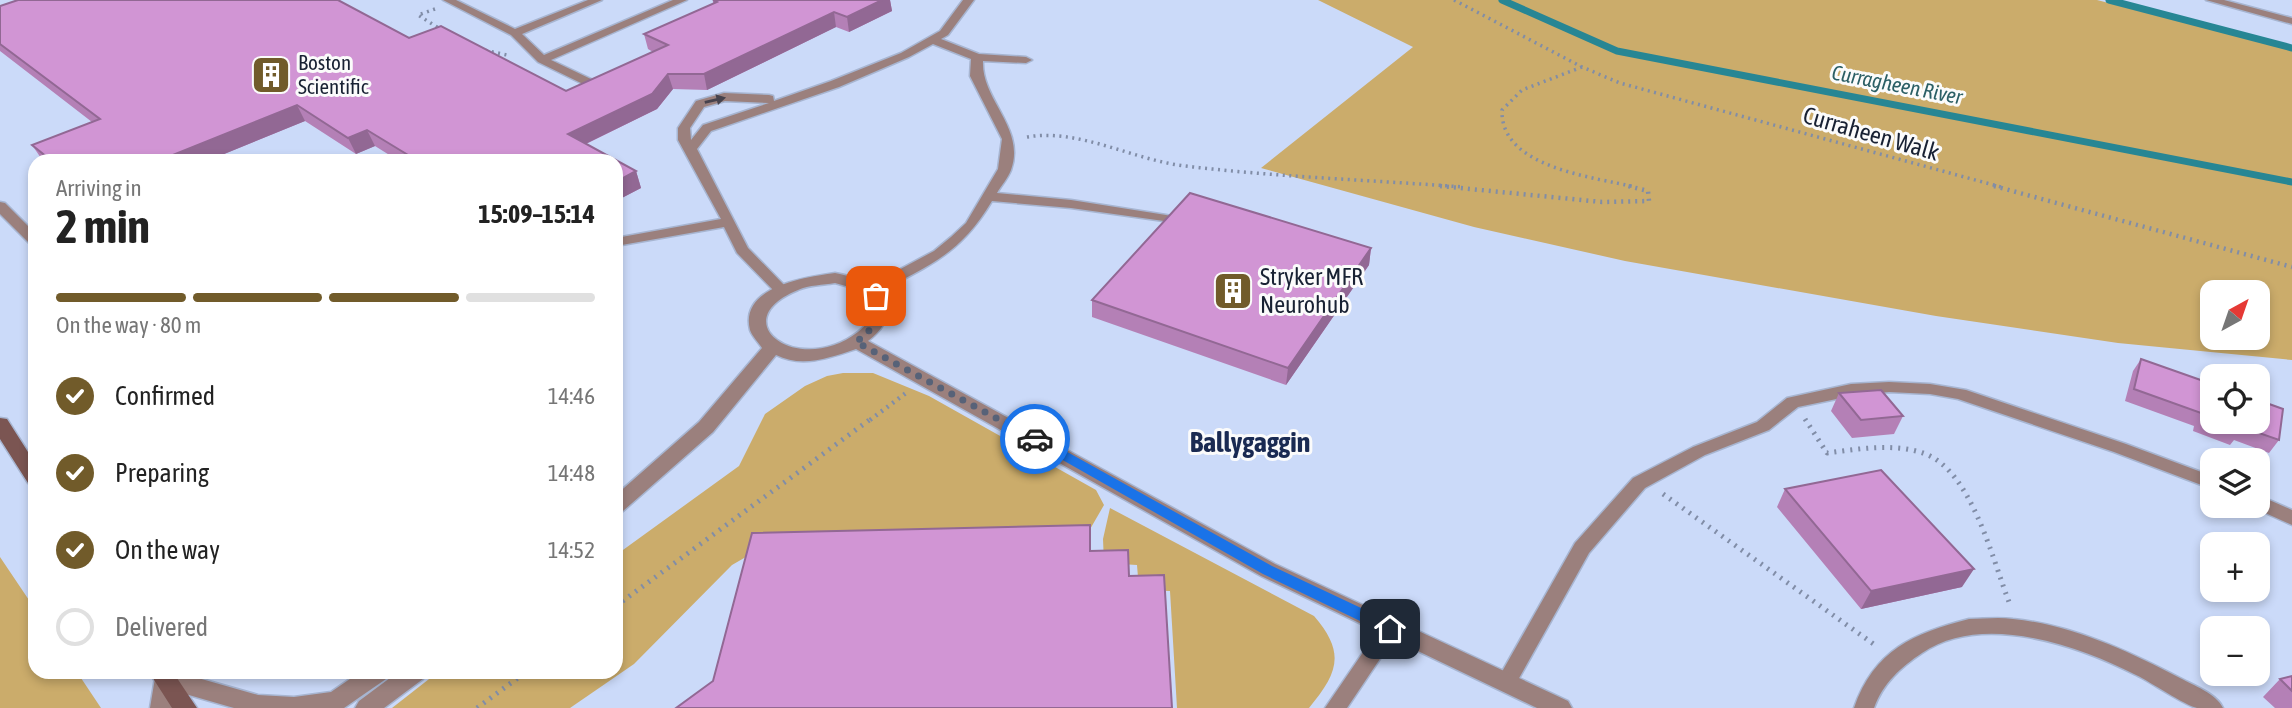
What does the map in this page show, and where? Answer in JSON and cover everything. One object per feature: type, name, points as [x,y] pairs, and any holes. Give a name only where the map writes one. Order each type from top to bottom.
[{"type":"main road","points":[[0,424],[28,467]]},
{"type":"main road","points":[[165,679],[185,708]]},
{"type":"street","points":[[835,278],[852,281],[870,291],[880,307],[878,319],[870,331],[841,349],[804,356],[772,348],[761,338],[756,326],[758,313],[767,300],[781,290],[808,281],[835,278]]},
{"type":"street","points":[[856,342],[1268,570],[1560,708]]},
{"type":"street","points":[[623,500],[706,428],[772,348]]},
{"type":"street","points":[[162,679],[162,708]]},
{"type":"street","points":[[175,679],[258,705],[294,707],[330,704],[368,679]]},
{"type":"street","points":[[367,708],[406,679]]},
{"type":"lane","points":[[515,33],[597,0]]},
{"type":"lane","points":[[539,57],[682,0]]},
{"type":"lane","points":[[691,149],[706,128],[881,67],[933,40],[944,33],[969,0]]},
{"type":"lane","points":[[2211,0],[2292,21]]},
{"type":"lane","points":[[450,1],[515,33],[539,57],[587,82]]},
{"type":"lane","points":[[933,40],[977,57],[1026,60]]},
{"type":"lane","points":[[870,291],[939,254],[971,225],[1005,169],[1008,139],[976,76],[977,57]]},
{"type":"lane","points":[[781,290],[742,250],[684,140],[684,128],[700,104],[724,97],[755,99],[799,96]]},
{"type":"lane","points":[[990,197],[1071,204],[1166,219]]},
{"type":"lane","points":[[0,206],[28,234]]},
{"type":"lane","points":[[623,241],[729,222]]},
{"type":"lane","points":[[1506,682],[1582,548],[1644,481],[1699,451],[1763,426],[1793,402],[1851,390],[1889,387],[1961,394],[2200,478]]},
{"type":"lane","points":[[2270,508],[2292,518]]},
{"type":"lane","points":[[1864,708],[1879,677],[1896,660],[1932,635],[1981,625],[2021,628],[2102,649],[2182,689],[2213,708]]},
{"type":"lane","points":[[1335,708],[1390,629]]},
{"type":"path","name":"Curraheen Walk","points":[[1454,0],[1582,67],[1620,83],[2292,267]]},
{"type":"path","points":[[441,30],[418,15],[450,1]]},
{"type":"path","points":[[478,49],[489,49],[508,56],[539,57]]},
{"type":"path","points":[[1024,137],[1039,135],[1090,143],[1182,166],[1512,191],[1602,202],[1649,201],[1648,191],[1535,159],[1503,130],[1500,110],[1516,94],[1582,67]]},
{"type":"path","points":[[623,601],[926,379]]},
{"type":"path","points":[[1793,402],[1827,453],[1898,450],[1929,457],[1949,469],[1967,499],[2021,628]]},
{"type":"path","points":[[2226,444],[2226,448]]},
{"type":"path","points":[[1644,481],[1896,660]]},
{"type":"path","points":[[477,708],[516,679]]},
{"type":"shaded area","points":[[1318,0],[2097,0],[2292,50],[2292,360],[2118,343],[1936,316],[1625,261],[1474,227],[1261,168],[1413,47]]},
{"type":"shaded area","points":[[873,373],[929,396],[1096,490],[1104,505],[1089,531],[775,540],[732,565],[634,664],[623,672],[623,550],[739,466],[765,414],[805,386],[827,376]]},
{"type":"shaded area","points":[[1110,508],[1314,616],[1331,641],[1334,663],[1327,684],[1309,708],[1177,708],[1170,591],[1139,590],[1137,565],[1104,563],[1103,539]]},
{"type":"shaded area","points":[[0,557],[28,599],[28,679],[82,679],[101,708],[0,708]]},
{"type":"shaded area","points":[[429,679],[612,679],[570,708],[392,708]]},
{"type":"building","name":"Boston Scientific","points":[[18,0],[338,0],[409,38],[441,26],[566,91],[668,45],[644,34],[717,2],[713,0],[882,0],[847,17],[834,12],[704,74],[668,74],[652,94],[568,134],[605,154],[406,154],[367,130],[348,138],[297,105],[175,154],[43,154],[32,145],[100,119],[0,44],[0,6]]},
{"type":"building","name":"Boston Scientific","points":[[623,164],[636,171],[623,178]]},
{"type":"building","name":"Stryker MFR Neurohub","points":[[1190,193],[1371,248],[1288,368],[1092,300]]},
{"type":"building","points":[[2141,359],[2200,380],[2200,413],[2134,389]]},
{"type":"building","points":[[1881,390],[1903,416],[1861,420],[1839,393]]},
{"type":"building","points":[[2270,404],[2283,409],[2279,440],[2262,434],[2270,434]]},
{"type":"building","points":[[1881,470],[1974,569],[1871,591],[1785,489]]},
{"type":"building","points":[[1090,525],[1090,551],[1128,550],[1129,576],[1164,575],[1172,708],[676,708],[713,681],[752,533]]},
{"type":"building","points":[[2292,676],[2292,691],[2280,679]]},
{"type":"waterway","name":"Curragheen River","points":[[1502,0],[1617,51],[2292,182]]},
{"type":"waterway","points":[[2109,0],[2292,48]]},
{"type":"way so far","points":[[876,296],[880,307],[878,319],[870,331],[856,342],[1035,439]]},
{"type":"place","name":"Boston Scientific","points":[[271,75]]},
{"type":"place","name":"Stryker MFR Neurohub","points":[[1233,291]]},
{"type":"district","name":"Ballygaggin","points":[[1250,442]]},
{"type":"route","points":[[1035,439],[1268,570],[1390,629]]}]
